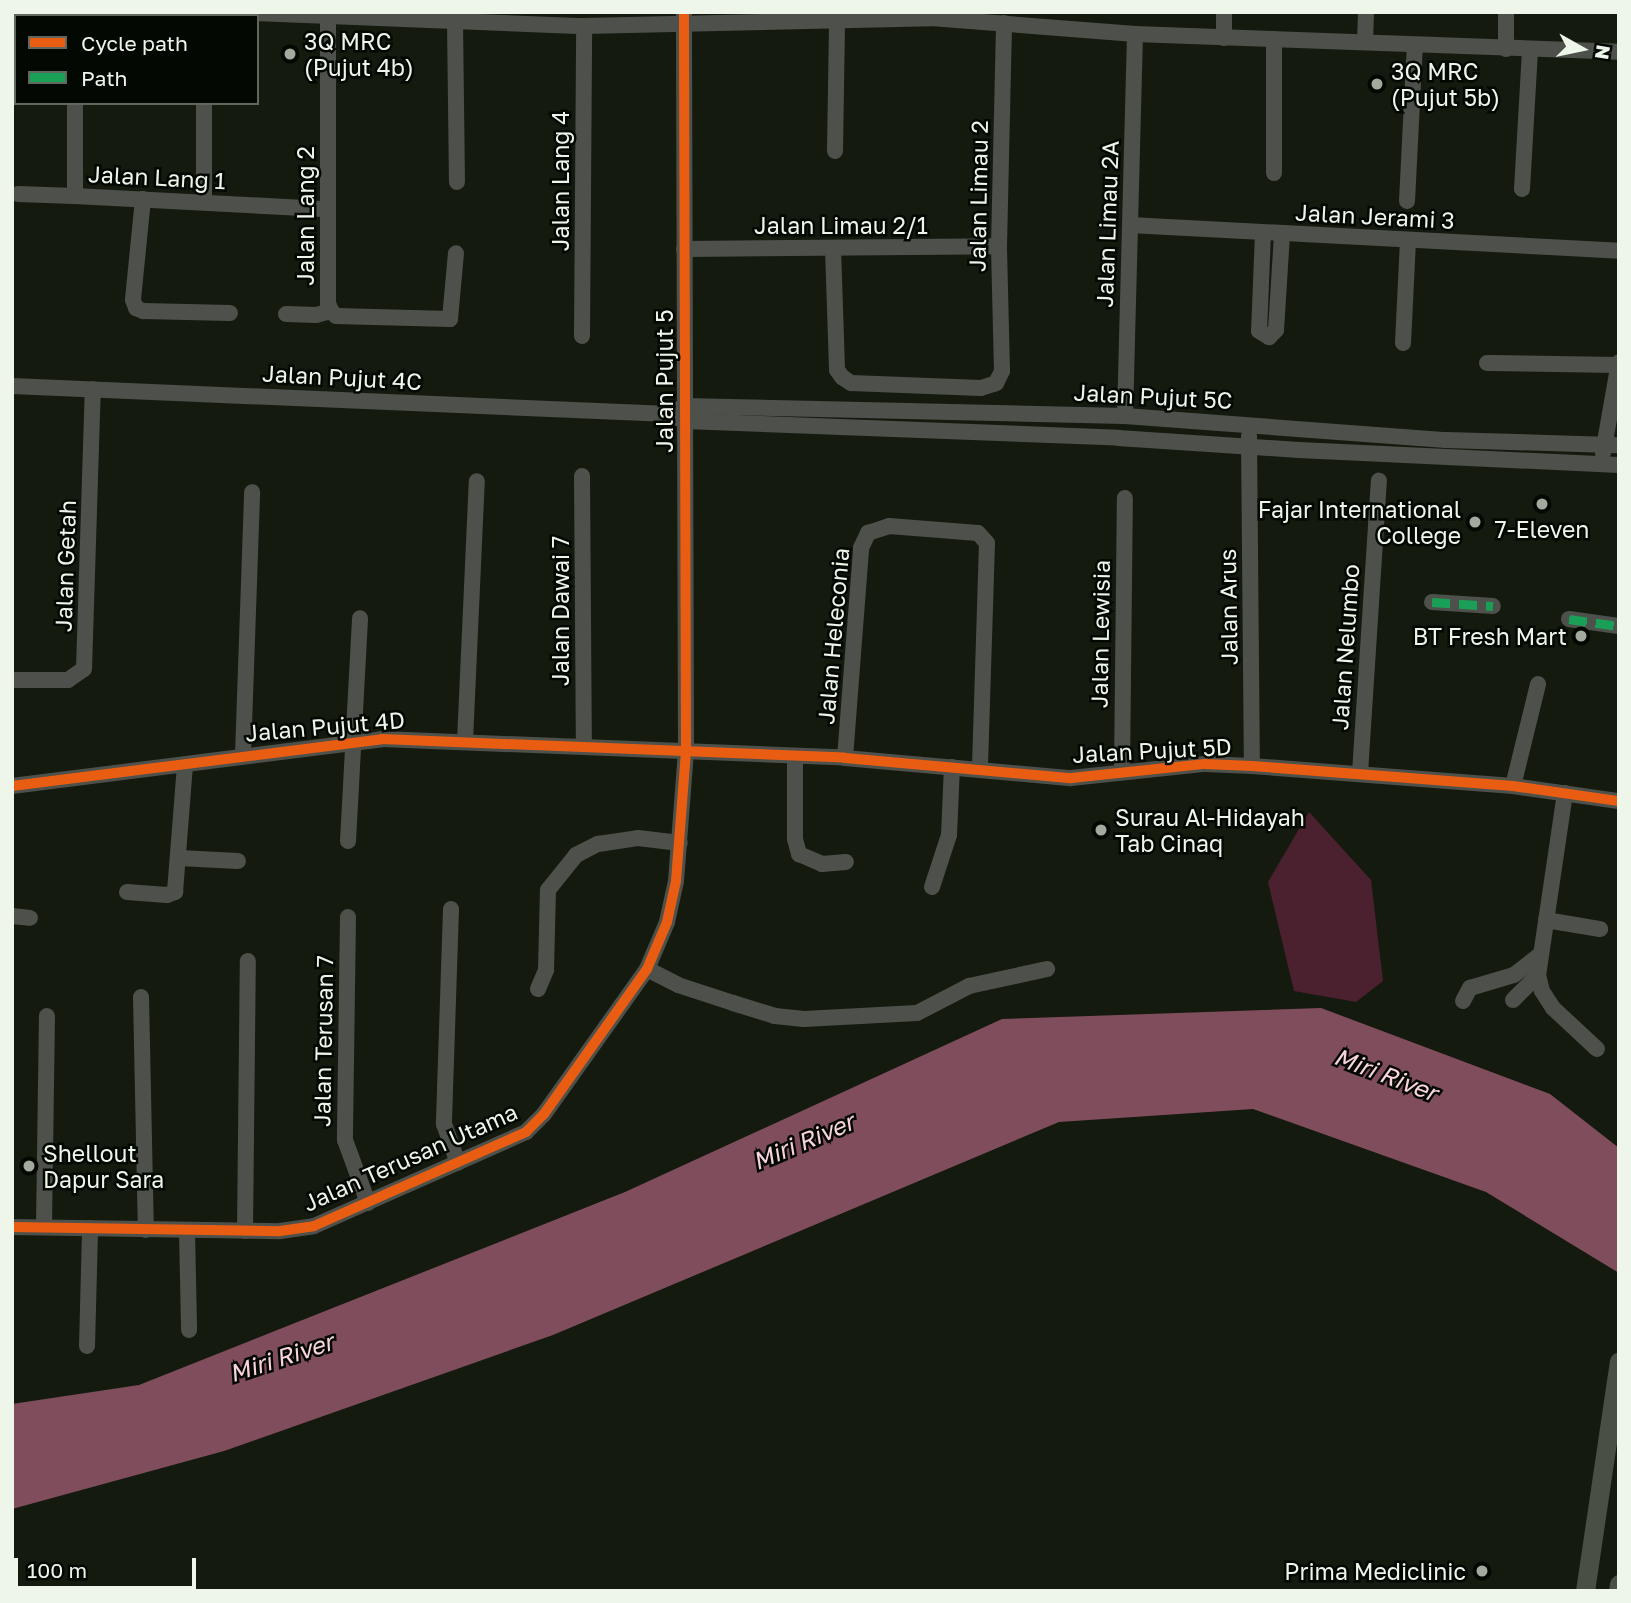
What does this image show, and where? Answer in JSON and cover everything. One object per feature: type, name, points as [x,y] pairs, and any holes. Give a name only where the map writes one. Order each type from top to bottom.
[{"type":"main road","points":[[1585,1591],[1619,1361]]},
{"type":"main road","points":[[1618,1591],[1619,1584]]},
{"type":"street","points":[[228,12],[434,16],[455,21],[584,26],[684,19],[931,18],[1135,34],[1619,52]]},
{"type":"street","points":[[1224,12],[1224,38]]},
{"type":"street","points":[[1365,42],[1366,12]]},
{"type":"street","points":[[1506,49],[1507,12]]},
{"type":"street","name":"Jalan Lang 2","points":[[318,15],[327,209],[328,303],[331,311],[336,316],[450,320],[456,253]]},
{"type":"street","name":"Jalan Pujut 5","points":[[684,19],[686,750]]},
{"type":"street","points":[[835,151],[837,20]]},
{"type":"street","points":[[455,21],[457,182]]},
{"type":"street","name":"Jalan Limau 2","points":[[833,248],[837,370],[842,377],[851,383],[981,388],[996,383],[1002,371],[999,246],[1004,23]]},
{"type":"street","name":"Jalan Lang 4","points":[[582,337],[584,26]]},
{"type":"street","name":"Jalan Limau 2A","points":[[1125,416],[1135,34]]},
{"type":"street","points":[[1274,39],[1274,173]]},
{"type":"street","points":[[1408,201],[1415,45]]},
{"type":"street","points":[[1522,190],[1530,49]]},
{"type":"street","name":"Jalan Lang 1","points":[[75,105],[75,195],[327,209]]},
{"type":"street","points":[[204,105],[204,202]]},
{"type":"street","points":[[18,194],[75,195]]},
{"type":"street","points":[[142,199],[133,300],[136,308],[143,311],[230,313]]},
{"type":"street","name":"Jalan Jerami 3","points":[[1130,225],[1619,251]]},
{"type":"street","points":[[1263,233],[1259,331],[1269,337],[1276,330],[1282,234]]},
{"type":"street","points":[[1403,343],[1408,241]]},
{"type":"street","name":"Jalan Limau 2/1","points":[[684,249],[999,246]]},
{"type":"street","points":[[286,314],[316,315],[331,311]]},
{"type":"street","points":[[1487,363],[1619,363],[1611,444],[1602,464]]},
{"type":"street","name":"Jalan Pujut 4C","points":[[12,386],[685,414]]},
{"type":"street","name":"Jalan Getah","points":[[12,680],[68,680],[84,669],[93,389]]},
{"type":"street","name":"Jalan Pujut 5C","points":[[685,414],[1125,416],[1250,423],[1446,440],[1611,444]]},
{"type":"street","name":"Jalan Pujut 5C","points":[[685,414],[1248,447],[1619,464]]},
{"type":"street","name":"Jalan Arus","points":[[1250,423],[1248,447],[1252,766]]},
{"type":"street","points":[[1445,457],[1446,440]]},
{"type":"street","name":"Jalan Dawai 7","points":[[582,476],[584,746]]},
{"type":"street","points":[[466,741],[477,481]]},
{"type":"street","name":"Jalan Nelumbo","points":[[1360,773],[1379,481]]},
{"type":"street","points":[[243,754],[252,492]]},
{"type":"street","name":"Jalan Lewisia","points":[[1122,772],[1125,498]]},
{"type":"street","name":"Jalan Heleconia","points":[[845,758],[861,548],[868,533],[889,526],[978,533],[987,543],[980,768]]},
{"type":"street","points":[[1432,602],[1493,606]]},
{"type":"street","points":[[348,841],[360,618]]},
{"type":"street","points":[[1569,619],[1619,626]]},
{"type":"street","points":[[1513,786],[1538,684]]},
{"type":"street","name":"Jalan Pujut 4D","points":[[12,786],[353,740],[466,741],[686,750]]},
{"type":"street","name":"Jalan Pujut 5D","points":[[686,750],[845,758],[1071,778],[1205,764],[1252,766],[1513,786],[1619,801]]},
{"type":"street","name":"Jalan Terusan Utama","points":[[12,1227],[245,1231],[314,1226],[526,1132],[544,1114],[647,969],[667,922],[680,843],[686,750]]},
{"type":"street","points":[[795,757],[795,839],[799,854],[809,861],[822,864],[846,862]]},
{"type":"street","points":[[127,892],[167,895],[175,892],[184,764]]},
{"type":"street","points":[[932,887],[949,835],[952,767]]},
{"type":"street","points":[[1565,793],[1538,975],[1542,991],[1553,1008],[1597,1049]]},
{"type":"street","points":[[538,989],[546,971],[548,890],[560,871],[576,855],[598,844],[638,838],[680,843]]},
{"type":"street","points":[[179,858],[238,861]]},
{"type":"street","points":[[451,909],[444,1125],[458,1163]]},
{"type":"street","points":[[12,916],[30,918]]},
{"type":"street","name":"Jalan Terusan 7","points":[[348,917],[345,1140],[368,1203]]},
{"type":"street","points":[[1546,920],[1600,929]]},
{"type":"street","points":[[1463,1002],[1473,987],[1500,982],[1514,975],[1541,954]]},
{"type":"street","points":[[245,1231],[248,961]]},
{"type":"street","points":[[647,969],[678,985],[733,1003],[775,1016],[804,1019],[917,1013],[969,986],[1047,969]]},
{"type":"street","points":[[1513,1000],[1538,975]]},
{"type":"street","points":[[141,997],[146,1230]]},
{"type":"street","points":[[44,1227],[47,1016]]},
{"type":"street","points":[[87,1346],[90,1228]]},
{"type":"street","points":[[187,1231],[189,1330]]},
{"type":"shaded area","points":[[1309,812],[1371,880],[1383,981],[1356,1002],[1294,991],[1268,882]]},
{"type":"water","name":"Miri River","points":[[1321,1008],[1550,1094],[1619,1148],[1619,1273],[1486,1192],[1253,1109],[1059,1122],[553,1335],[224,1451],[12,1509],[12,1404],[139,1385],[625,1192],[1002,1019]]},
{"type":"marked path","points":[[1432,602],[1493,606]]},
{"type":"marked path","points":[[1569,619],[1619,626]]},
{"type":"cycle path","points":[[12,1227],[280,1231],[314,1226],[526,1132],[544,1114],[647,969],[667,922],[676,881],[686,750],[684,12]]},
{"type":"cycle path","points":[[12,786],[382,739],[845,758],[1071,778],[1205,764],[1252,766],[1513,786],[1619,801]]},
{"type":"place","name":"3Q MRC (Pujut 4b)","points":[[290,54]]},
{"type":"place","name":"3Q MRC (Pujut 5b)","points":[[1377,84]]},
{"type":"place","name":"7-Eleven","points":[[1542,504]]},
{"type":"place","name":"Fajar International College","points":[[1475,522]]},
{"type":"place","name":"BT Fresh Mart","points":[[1581,636]]},
{"type":"place","name":"Surau Al-Hidayah Tab Cinaq","points":[[1101,830]]},
{"type":"place","name":"Shellout Dapur Sara","points":[[29,1166]]},
{"type":"place","name":"Prima Mediclinic","points":[[1482,1571]]}]
